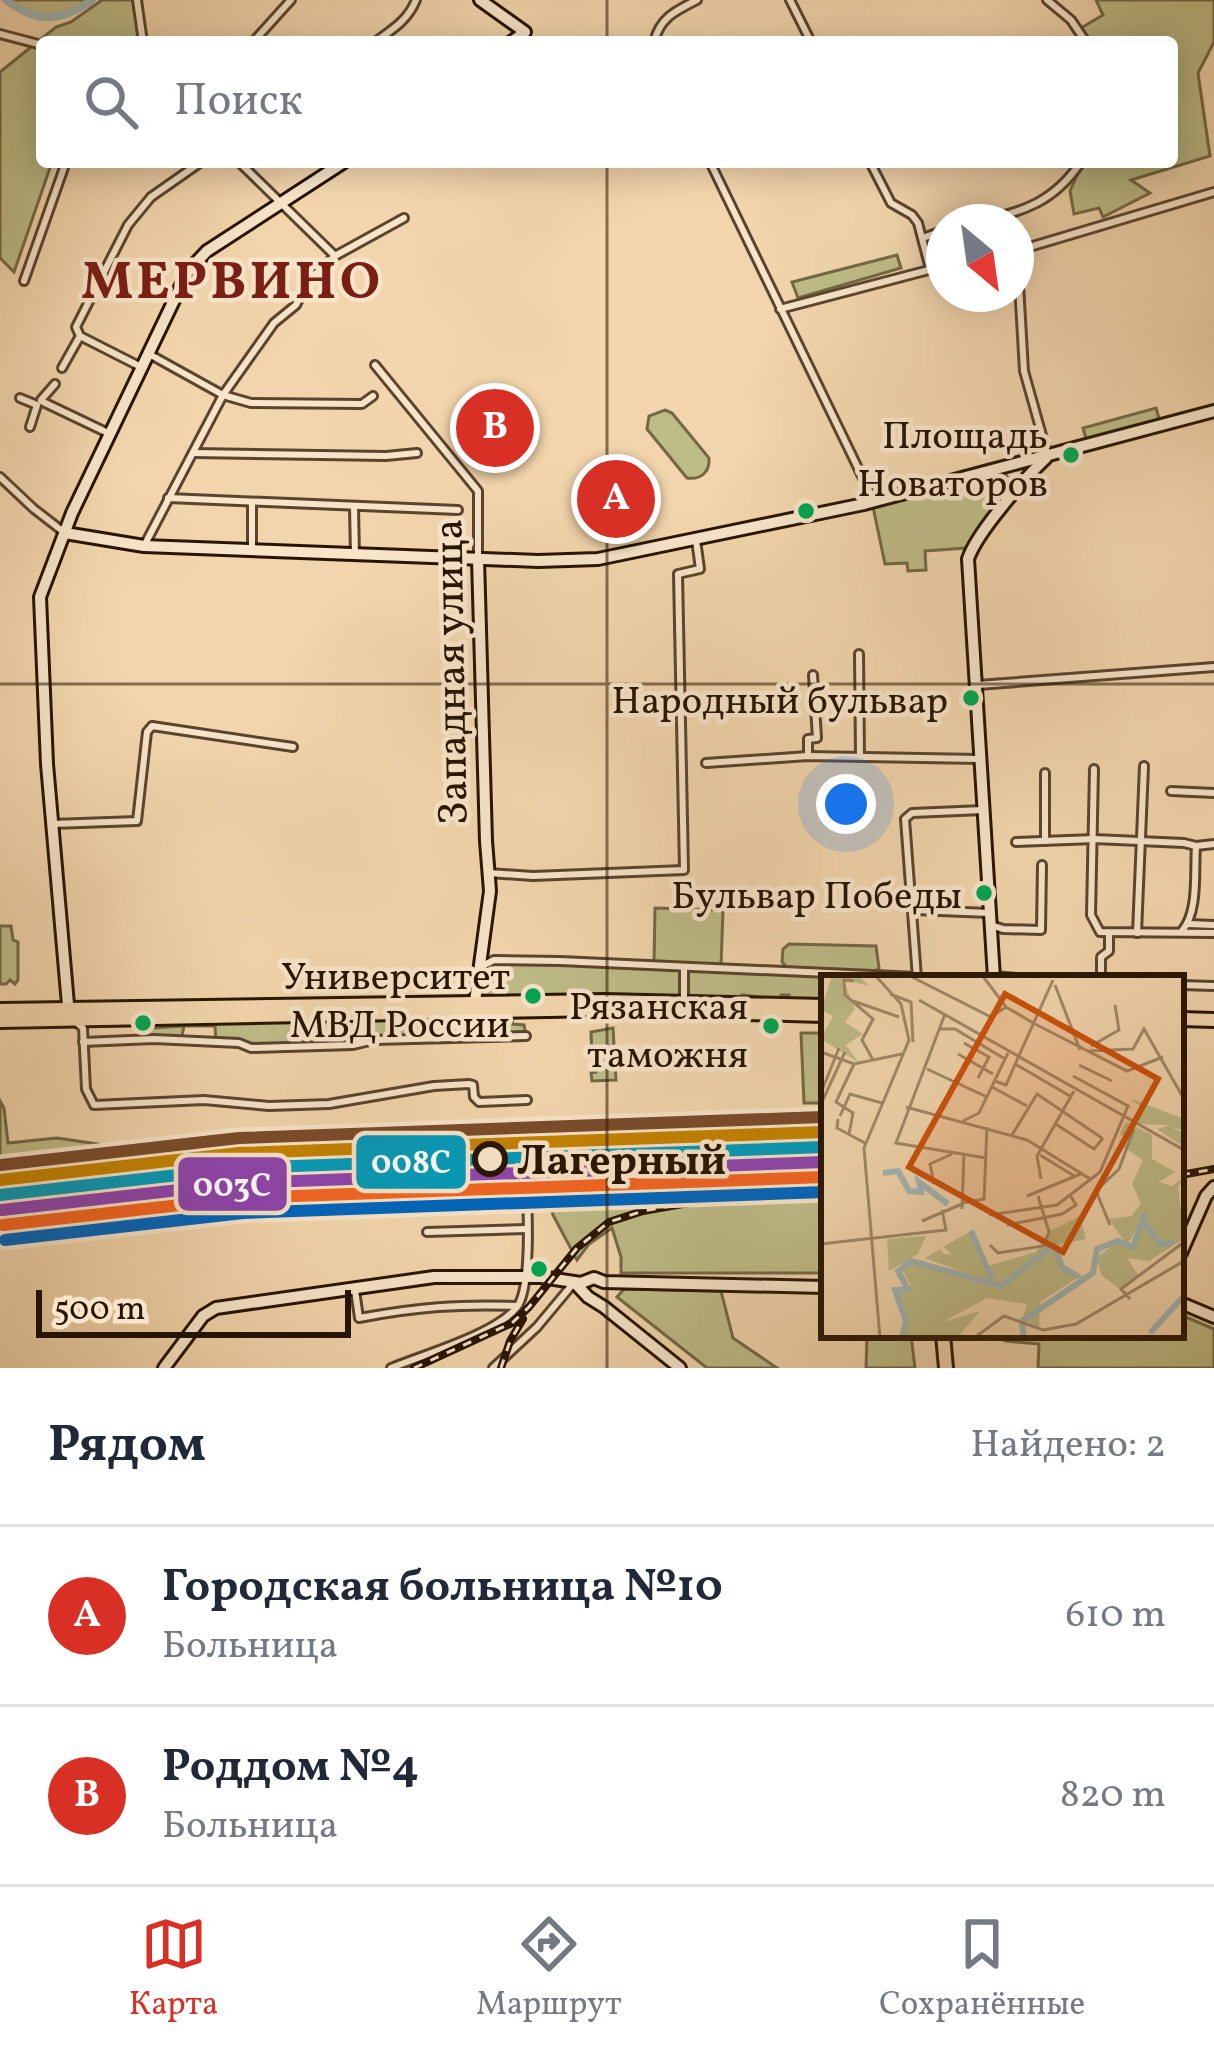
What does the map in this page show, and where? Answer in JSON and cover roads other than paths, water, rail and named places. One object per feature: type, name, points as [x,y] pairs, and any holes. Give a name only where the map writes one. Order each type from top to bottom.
[{"type":"main road","points":[[2,1011],[68,1014],[684,1002],[821,1011]]},
{"type":"main road","points":[[474,1007],[747,1015],[821,1011]]},
{"type":"main road","points":[[1184,1022],[1214,1023]]},
{"type":"main road","points":[[943,1338],[946,1368]]},
{"type":"street","points":[[137,0],[142,36]]},
{"type":"street","points":[[258,36],[291,0]]},
{"type":"street","points":[[384,36],[403,22],[416,0]]},
{"type":"street","points":[[480,0],[525,32],[520,36]]},
{"type":"street","points":[[656,36],[666,17],[697,0]]},
{"type":"street","points":[[790,0],[808,36]]},
{"type":"street","points":[[1047,0],[1082,36]]},
{"type":"street","points":[[0,34],[36,43]]},
{"type":"street","points":[[24,281],[64,168]]},
{"type":"street","points":[[142,368],[80,336],[76,327],[128,225],[151,197],[192,168]]},
{"type":"street","points":[[245,168],[335,256]]},
{"type":"street","points":[[334,168],[194,263],[44,584],[40,607],[52,824],[68,1014],[83,1026],[88,1096],[98,1105],[204,1100],[329,1105],[469,1084],[479,1102],[527,1100]]},
{"type":"street","points":[[713,168],[874,501]]},
{"type":"street","points":[[873,168],[891,203],[912,215],[926,249]]},
{"type":"street","points":[[1032,204],[1055,194],[1076,168]]},
{"type":"street","points":[[1034,245],[1214,192]]},
{"type":"street","points":[[144,546],[223,395],[274,323],[296,305],[308,281],[335,256],[404,218]]},
{"type":"street","points":[[780,309],[926,269]]},
{"type":"street","points":[[1021,312],[1024,371],[1048,456]]},
{"type":"street","points":[[62,368],[80,336]]},
{"type":"street","points":[[149,354],[223,395],[251,403],[362,404],[373,396]]},
{"type":"street","name":"Западная улица","points":[[375,365],[478,490],[490,899],[474,1007]]},
{"type":"street","points":[[30,427],[39,403],[55,384]]},
{"type":"street","points":[[20,398],[111,434]]},
{"type":"street","points":[[0,478],[65,533],[144,546],[589,560],[1030,466],[1048,456],[1214,411]]},
{"type":"street","points":[[194,453],[417,453]]},
{"type":"street","points":[[994,975],[969,553],[1030,466]]},
{"type":"street","points":[[999,469],[1013,479],[1010,496]]},
{"type":"street","points":[[168,498],[458,510]]},
{"type":"street","points":[[252,503],[252,550]]},
{"type":"street","points":[[354,507],[355,555]]},
{"type":"street","points":[[489,873],[533,876],[684,870],[678,574],[700,569],[696,538]]},
{"type":"street","points":[[859,654],[860,757]]},
{"type":"street","points":[[975,686],[1214,668]]},
{"type":"street","points":[[808,756],[808,739],[817,738],[813,675]]},
{"type":"street","points":[[52,824],[137,821],[147,732],[152,726],[293,747]]},
{"type":"street","points":[[706,763],[808,756],[979,759]]},
{"type":"street","points":[[1137,933],[1144,766]]},
{"type":"street","points":[[1094,769],[1091,915],[1104,932],[1109,952],[1101,957],[1101,975]]},
{"type":"street","points":[[1045,773],[1045,842]]},
{"type":"street","points":[[1171,791],[1214,793]]},
{"type":"street","points":[[917,975],[904,823],[908,815],[982,810]]},
{"type":"street","points":[[1016,842],[1094,839],[1214,844]]},
{"type":"street","points":[[1182,931],[1189,924],[1196,846]]},
{"type":"street","points":[[913,910],[990,919],[1003,929],[1041,929],[1042,865]]},
{"type":"street","points":[[1189,924],[1214,929]]},
{"type":"street","points":[[1104,932],[1214,929]]},
{"type":"street","points":[[480,967],[494,960],[870,975]]},
{"type":"street","points":[[684,967],[684,1002]]},
{"type":"street","points":[[1184,985],[1214,986]]},
{"type":"street","points":[[83,1042],[154,1039],[251,1048],[526,1036]]},
{"type":"street","points":[[392,1368],[487,1330],[517,1306],[526,1276],[526,1167]]},
{"type":"street","points":[[278,1201],[375,1187],[526,1186]]},
{"type":"street","points":[[1184,1246],[1214,1187]]},
{"type":"street","points":[[427,1232],[526,1229]]},
{"type":"street","points":[[164,1368],[208,1311],[434,1277],[526,1276],[596,1290],[821,1287]]},
{"type":"street","points":[[354,1288],[359,1318],[420,1306],[517,1306]]},
{"type":"street","points":[[494,1368],[536,1327],[596,1290]]},
{"type":"street","points":[[596,1290],[680,1368]]},
{"type":"street","points":[[1184,1304],[1214,1317]]},
{"type":"waterway","points":[[6,0],[28,13],[48,17],[69,13],[92,0]]},
{"type":"railway","points":[[1184,1174],[1214,1169]]},
{"type":"railway","points":[[414,1368],[512,1323],[577,1248],[609,1222],[643,1211],[821,1180]]},
{"type":"railway","points":[[501,1368],[523,1319]]},
{"type":"place","name":"Роддом №4","points":[[495,428]]},
{"type":"place","name":"Площадь Новаторов","points":[[1071,455]]},
{"type":"place","name":"Городская больница №10","points":[[616,499]]},
{"type":"place","name":"Народный бульвар","points":[[971,698]]},
{"type":"place","name":"Бульвар Победы","points":[[984,893]]},
{"type":"place","name":"Университет МВД России","points":[[533,996]]},
{"type":"place","name":"Рязанская таможня","points":[[771,1026]]},
{"type":"place","name":"Лагерный","points":[[490,1159]]},
{"type":"district","name":"МЕРВИНО","points":[[232,279]]}]
